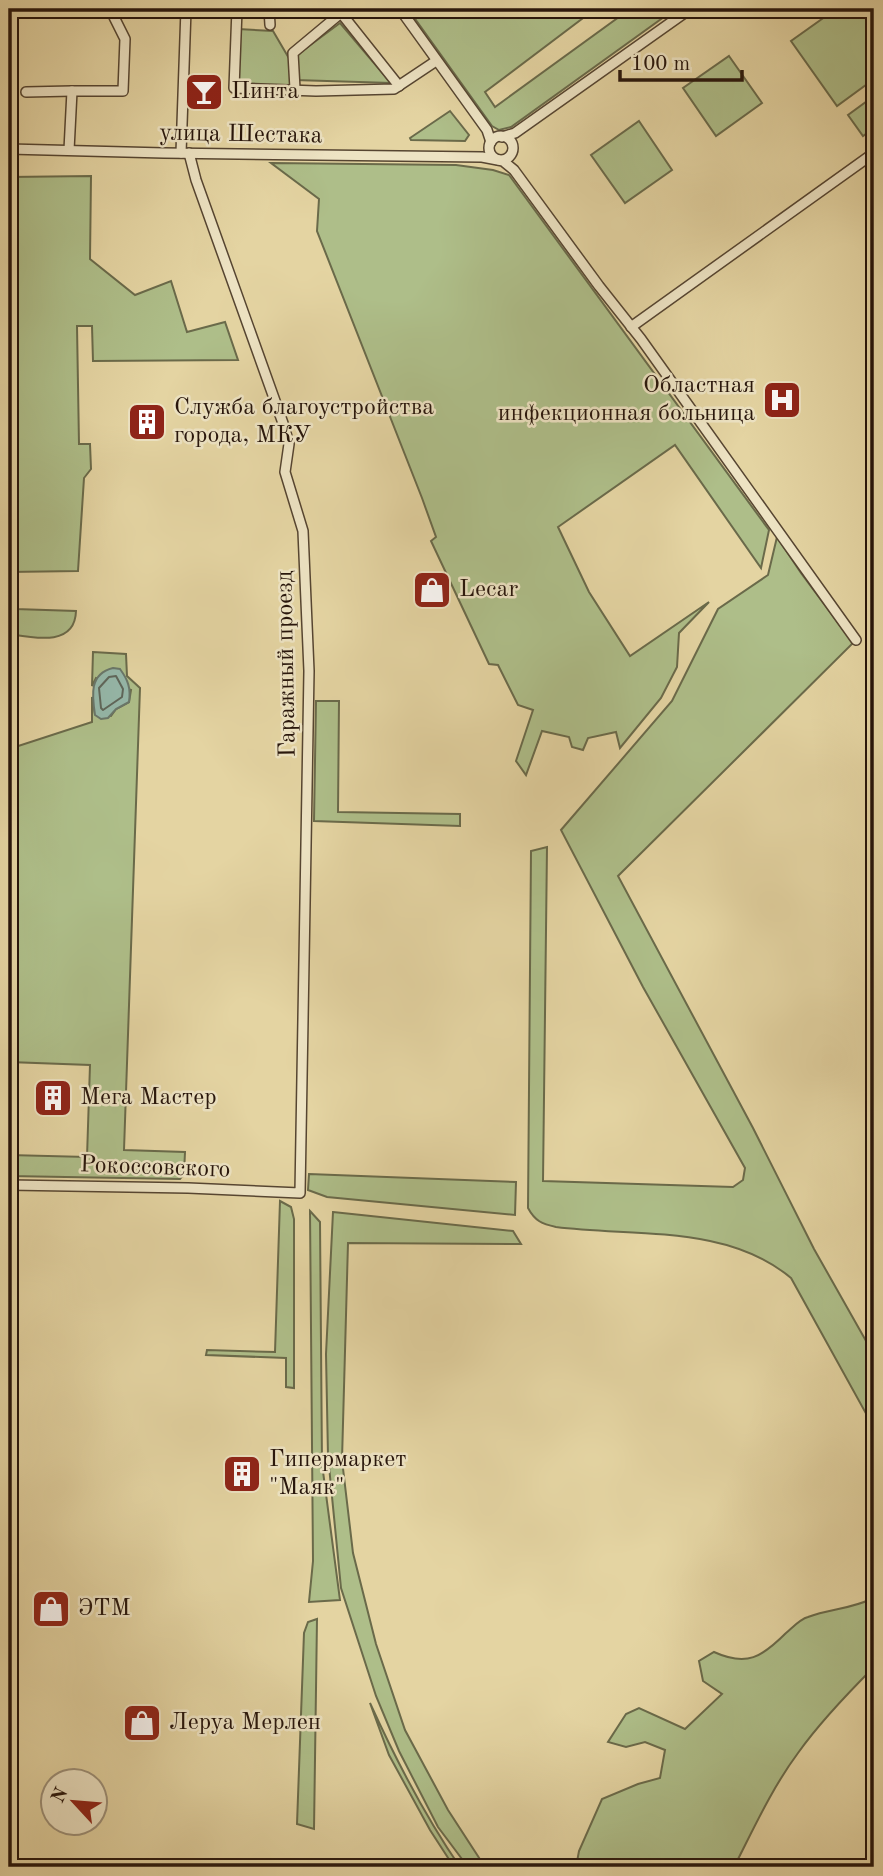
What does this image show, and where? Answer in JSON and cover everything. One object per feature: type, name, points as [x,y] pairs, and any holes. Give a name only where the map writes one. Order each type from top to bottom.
[{"type":"street","name":"Гаражный проезд","points":[[186,9],[185,153],[284,426],[289,444],[285,472],[303,531],[309,671],[300,1193]]},
{"type":"street","points":[[237,9],[234,88],[394,89],[436,61]]},
{"type":"street","points":[[262,9],[269,9],[270,25]]},
{"type":"street","points":[[400,9],[495,141],[492,155],[514,170],[631,327],[856,640]]},
{"type":"street","points":[[472,157],[495,141],[513,137],[690,9]]},
{"type":"street","points":[[295,89],[293,53],[341,13],[399,86]]},
{"type":"street","points":[[26,92],[123,91],[125,39],[114,17]]},
{"type":"street","points":[[69,150],[72,91]]},
{"type":"street","points":[[513,137],[514,170]]},
{"type":"street","name":"улица Шестака","points":[[9,149],[498,159]]},
{"type":"street","points":[[631,327],[874,153]]},
{"type":"street","points":[[498,159],[506,159],[512,154]]},
{"type":"street","name":"Рокоссовского","points":[[9,1185],[300,1193]]},
{"type":"green space","points":[[408,9],[595,9],[485,92],[495,107],[630,9],[675,9],[511,127],[499,130],[492,126]]},
{"type":"green space","points":[[836,9],[866,9],[874,20],[874,79],[837,106],[791,41]]},
{"type":"green space","points":[[340,23],[391,83],[295,80],[295,58]]},
{"type":"green space","points":[[238,29],[273,31],[290,60],[291,87],[236,86]]},
{"type":"green space","points":[[729,56],[762,103],[716,136],[683,88]]},
{"type":"green space","points":[[874,96],[874,128],[863,136],[848,115]]},
{"type":"green space","points":[[450,111],[469,135],[465,141],[411,140],[410,138]]},
{"type":"green space","points":[[639,121],[672,170],[625,203],[591,155]]},
{"type":"green space","points":[[271,163],[456,165],[509,175],[769,530],[761,568],[675,445],[558,527],[589,592],[630,656],[709,602],[679,633],[677,667],[661,698],[620,748],[616,732],[588,738],[583,750],[572,747],[569,737],[542,731],[526,775],[516,761],[533,710],[518,705],[498,665],[489,664],[431,541],[436,537],[422,498],[317,231],[319,199]]},
{"type":"green space","points":[[91,176],[90,259],[135,295],[171,281],[187,332],[225,322],[238,360],[93,361],[92,326],[77,326],[79,444],[90,444],[91,469],[84,478],[78,571],[9,572],[9,177]]},
{"type":"green space","points":[[777,537],[853,643],[618,876],[753,1128],[814,1249],[874,1355],[874,1428],[791,1278],[766,1261],[738,1249],[679,1236],[547,1225],[533,1216],[528,1208],[531,851],[547,847],[543,1181],[733,1187],[743,1180],[745,1168],[643,987],[561,830],[672,701],[718,609],[768,575]]},
{"type":"green space","points":[[9,607],[76,611],[69,630],[52,638],[41,638],[9,634]]},
{"type":"green space","points":[[93,652],[126,654],[127,676],[140,688],[124,1150],[185,1152],[184,1174],[180,1179],[9,1176],[9,1155],[87,1157],[90,1065],[9,1062],[9,749],[92,722],[92,697],[95,714],[111,716],[116,709],[129,702],[131,690],[96,678],[92,686]]},
{"type":"green space","points":[[316,701],[339,701],[338,812],[460,814],[460,826],[314,821]]},
{"type":"green space","points":[[309,1174],[516,1182],[515,1215],[327,1197],[308,1190]]},
{"type":"green space","points":[[280,1201],[291,1207],[294,1219],[294,1388],[286,1387],[286,1358],[206,1355],[207,1350],[275,1352]]},
{"type":"green space","points":[[310,1211],[320,1222],[322,1464],[340,1600],[309,1602],[313,1561]]},
{"type":"green space","points":[[333,1212],[513,1231],[521,1244],[348,1243],[342,1460],[353,1553],[376,1644],[405,1730],[448,1810],[485,1867],[468,1867],[438,1827],[399,1751],[376,1696],[341,1588],[328,1456],[326,1354]]},
{"type":"green space","points":[[874,1587],[874,1667],[825,1719],[789,1766],[734,1867],[576,1867],[579,1851],[602,1799],[660,1778],[665,1750],[645,1742],[626,1747],[608,1742],[626,1714],[639,1708],[685,1729],[722,1694],[703,1681],[699,1661],[714,1652],[736,1659],[761,1654],[805,1618],[871,1599],[870,1588]]},
{"type":"green space","points":[[317,1619],[314,1829],[297,1824],[304,1633],[308,1622]]},
{"type":"green space","points":[[370,1703],[411,1787],[460,1867],[454,1867],[430,1830],[389,1755]]},
{"type":"water","points":[[113,668],[120,669],[127,681],[129,702],[116,709],[108,718],[101,719],[95,715],[94,686],[100,675]]},
{"type":"place","name":"Пинта","points":[[204,92]]},
{"type":"place","name":"Областная инфекционная больница","points":[[782,400]]},
{"type":"place","name":"Служба благоустройства города, МКУ","points":[[147,422]]},
{"type":"place","name":"Lecar","points":[[432,590]]},
{"type":"place","name":"Мега Мастер","points":[[53,1098]]},
{"type":"place","name":"Гипермаркет \"Маяк\"","points":[[242,1474]]},
{"type":"place","name":"ЭТМ","points":[[51,1609]]},
{"type":"place","name":"Леруа Мерлен","points":[[142,1723]]}]
